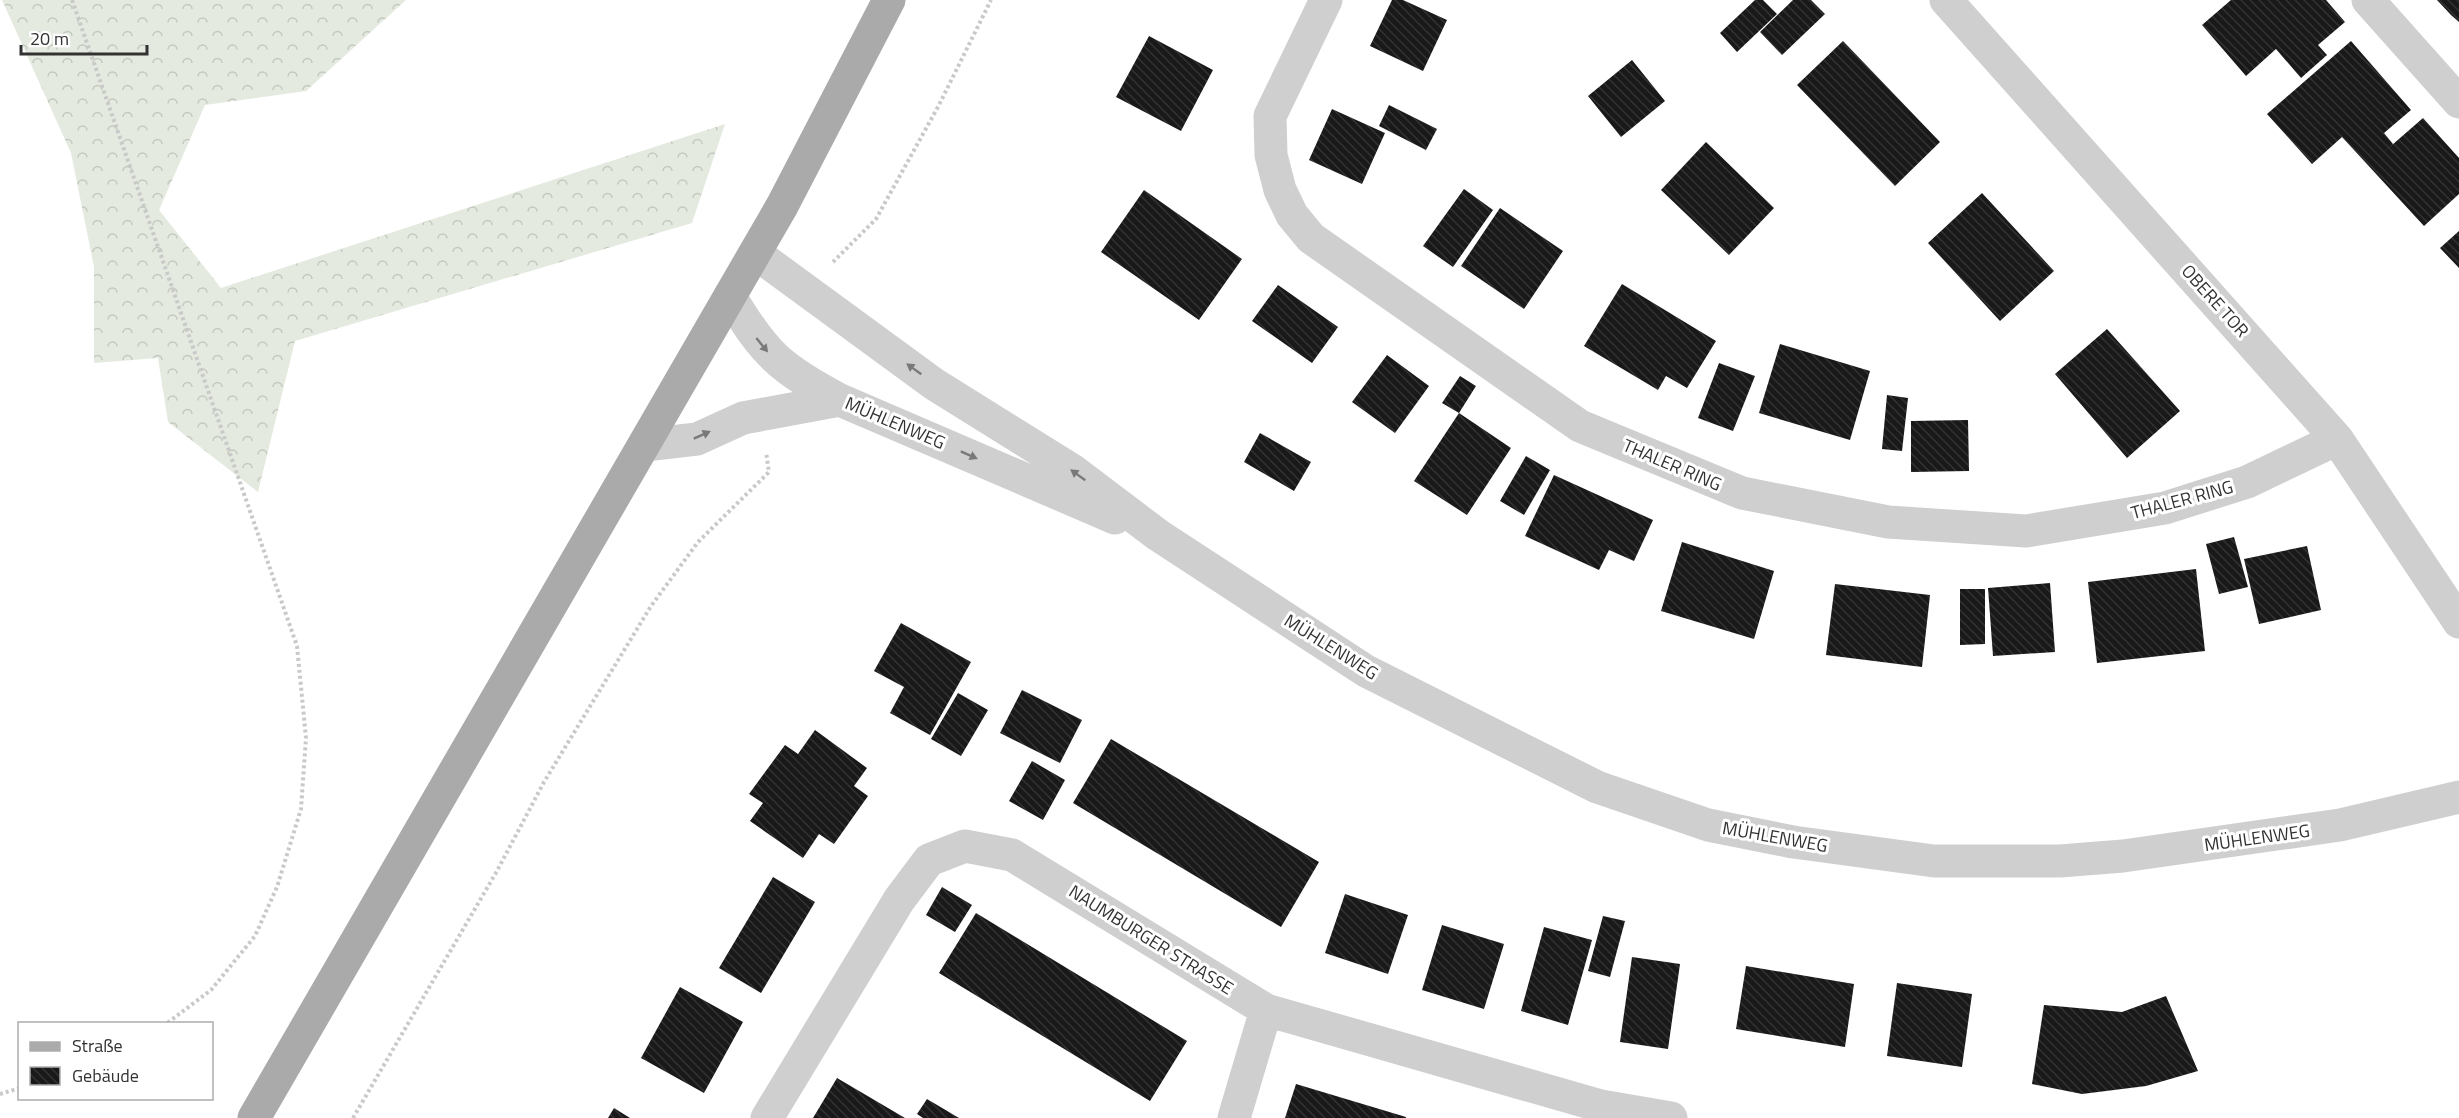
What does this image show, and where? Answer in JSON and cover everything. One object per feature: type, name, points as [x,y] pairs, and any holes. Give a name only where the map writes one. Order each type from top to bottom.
[{"type":"main road","points":[[254,1118],[755,253],[889,0]]},
{"type":"street","name":"THALER RING","points":[[1326,0],[1270,116],[1270,155],[1280,190],[1292,215],[1311,238],[1580,426],[1742,494],[1888,522],[2026,531],[2165,508],[2247,482],[2337,438]]},
{"type":"street","name":"OBERE TOR","points":[[1946,0],[2337,438],[2459,622]]},
{"type":"street","points":[[2368,0],[2459,102]]},
{"type":"street","name":"MÜHLENWEG","points":[[755,253],[934,384],[1072,470],[1158,535],[1386,681],[1597,788],[1708,825],[1793,842],[1934,861],[2060,861],[2134,855],[2340,825],[2459,797]]},
{"type":"street","name":"MÜHLENWEG","points":[[730,296],[751,333],[770,355],[801,379],[840,400],[1158,535]]},
{"type":"street","points":[[645,445],[697,439],[718,428],[761,414],[840,400]]},
{"type":"street","name":"NAUMBURGER STRASSE","points":[[767,1118],[899,900],[929,860],[965,846],[1012,855],[1266,1010],[1600,1112],[1671,1118]]},
{"type":"street","points":[[1234,1118],[1266,1010]]},
{"type":"path","points":[[72,0],[297,646],[306,738],[301,808],[277,887],[255,936],[211,990],[166,1022]]},
{"type":"path","points":[[809,291],[838,255],[876,219],[939,105],[991,0]]},
{"type":"path","points":[[353,1118],[491,881],[544,782],[651,606],[698,542],[769,472],[761,414]]},
{"type":"path","points":[[0,1094],[18,1089]]},
{"type":"green space","points":[[2,0],[406,0],[306,91],[205,105],[159,210],[221,288],[725,124],[692,223],[295,341],[258,492],[168,422],[158,358],[94,363],[94,267],[71,153]]},
{"type":"building","points":[[1392,0],[1403,0],[1447,20],[1423,71],[1370,46]]},
{"type":"building","points":[[1755,0],[1763,0],[1777,14],[1737,52],[1720,33]]},
{"type":"building","points":[[1793,0],[1811,0],[1825,14],[1782,55],[1760,32]]},
{"type":"building","points":[[2231,0],[2326,0],[2345,22],[2318,45],[2327,55],[2301,78],[2276,49],[2246,76],[2202,25]]},
{"type":"building","points":[[2437,0],[2459,0],[2459,22],[2451,15]]},
{"type":"building","points":[[1149,36],[1213,70],[1181,131],[1116,97]]},
{"type":"building","points":[[1843,41],[1940,142],[1895,186],[1797,85]]},
{"type":"building","points":[[2351,41],[2411,110],[2384,133],[2393,144],[2384,152],[2423,118],[2459,158],[2459,194],[2424,226],[2342,137],[2312,164],[2267,114]]},
{"type":"building","points":[[1632,60],[1665,101],[1621,137],[1588,96]]},
{"type":"building","points":[[1389,105],[1437,129],[1426,150],[1379,126]]},
{"type":"building","points":[[1332,109],[1385,133],[1362,184],[1309,160]]},
{"type":"building","points":[[1706,142],[1774,208],[1729,255],[1661,190]]},
{"type":"building","points":[[1464,189],[1493,210],[1453,267],[1423,246]]},
{"type":"building","points":[[1144,190],[1242,259],[1199,320],[1101,252]]},
{"type":"building","points":[[1982,193],[2054,271],[2000,321],[1928,243]]},
{"type":"building","points":[[1500,208],[1563,251],[1524,309],[1461,266]]},
{"type":"building","points":[[2459,231],[2459,268],[2440,248]]},
{"type":"building","points":[[1622,284],[1716,341],[1687,388],[1666,376],[1658,390],[1584,346]]},
{"type":"building","points":[[1278,285],[1338,327],[1312,363],[1252,321]]},
{"type":"building","points":[[2107,329],[2180,411],[2127,458],[2055,374]]},
{"type":"building","points":[[1780,344],[1870,371],[1850,440],[1759,413]]},
{"type":"building","points":[[1387,355],[1429,386],[1395,433],[1352,402]]},
{"type":"building","points":[[1719,363],[1755,376],[1733,431],[1698,418]]},
{"type":"building","points":[[1460,376],[1476,386],[1459,413],[1442,403]]},
{"type":"building","points":[[1887,395],[1908,398],[1902,451],[1882,449]]},
{"type":"building","points":[[1459,413],[1511,448],[1467,515],[1414,481]]},
{"type":"building","points":[[1968,420],[1969,471],[1911,472],[1911,421]]},
{"type":"building","points":[[1260,433],[1311,462],[1294,491],[1244,462]]},
{"type":"building","points":[[1526,456],[1550,470],[1524,515],[1500,501]]},
{"type":"building","points":[[1554,475],[1653,520],[1634,561],[1609,550],[1599,570],[1525,536]]},
{"type":"building","points":[[2234,537],[2248,587],[2219,594],[2206,544]]},
{"type":"building","points":[[1682,542],[1774,571],[1754,639],[1661,611]]},
{"type":"building","points":[[2307,546],[2321,610],[2259,624],[2244,559]]},
{"type":"building","points":[[2196,569],[2205,651],[2097,663],[2088,582]]},
{"type":"building","points":[[2050,583],[2055,652],[1993,656],[1988,588]]},
{"type":"building","points":[[1835,584],[1930,595],[1922,667],[1826,655]]},
{"type":"building","points":[[1960,589],[1985,589],[1985,644],[1960,645]]},
{"type":"building","points":[[901,623],[971,662],[930,735],[890,713],[904,687],[874,671]]},
{"type":"building","points":[[1022,690],[1082,720],[1060,763],[1000,733]]},
{"type":"building","points":[[958,693],[988,710],[961,756],[931,739]]},
{"type":"building","points":[[815,730],[867,768],[854,786],[868,796],[834,844],[819,834],[803,858],[750,821],[763,803],[749,794],[785,745],[798,754]]},
{"type":"building","points":[[1111,739],[1319,862],[1281,927],[1073,803]]},
{"type":"building","points":[[1032,761],[1065,780],[1043,820],[1009,801]]},
{"type":"building","points":[[773,877],[815,902],[761,993],[719,968]]},
{"type":"building","points":[[942,887],[972,905],[955,932],[926,915]]},
{"type":"building","points":[[1345,894],[1408,915],[1388,974],[1325,953]]},
{"type":"building","points":[[976,913],[1187,1041],[1150,1101],[939,973]]},
{"type":"building","points":[[1603,916],[1625,921],[1610,977],[1588,971]]},
{"type":"building","points":[[1442,925],[1504,944],[1484,1009],[1422,990]]},
{"type":"building","points":[[1544,927],[1592,940],[1568,1025],[1521,1011]]},
{"type":"building","points":[[1632,957],[1680,964],[1668,1049],[1620,1042]]},
{"type":"building","points":[[1746,966],[1854,984],[1845,1047],[1736,1029]]},
{"type":"building","points":[[1897,983],[1972,994],[1962,1067],[1887,1056]]},
{"type":"building","points":[[680,987],[743,1022],[704,1093],[641,1058]]},
{"type":"building","points":[[2166,996],[2198,1071],[2146,1086],[2082,1094],[2032,1084],[2044,1005],[2122,1012]]},
{"type":"building","points":[[837,1078],[905,1118],[813,1118]]},
{"type":"building","points":[[1296,1084],[1406,1117],[1406,1118],[1285,1118]]},
{"type":"building","points":[[927,1099],[959,1118],[923,1118],[917,1114]]},
{"type":"building","points":[[614,1108],[630,1118],[608,1118]]}]
